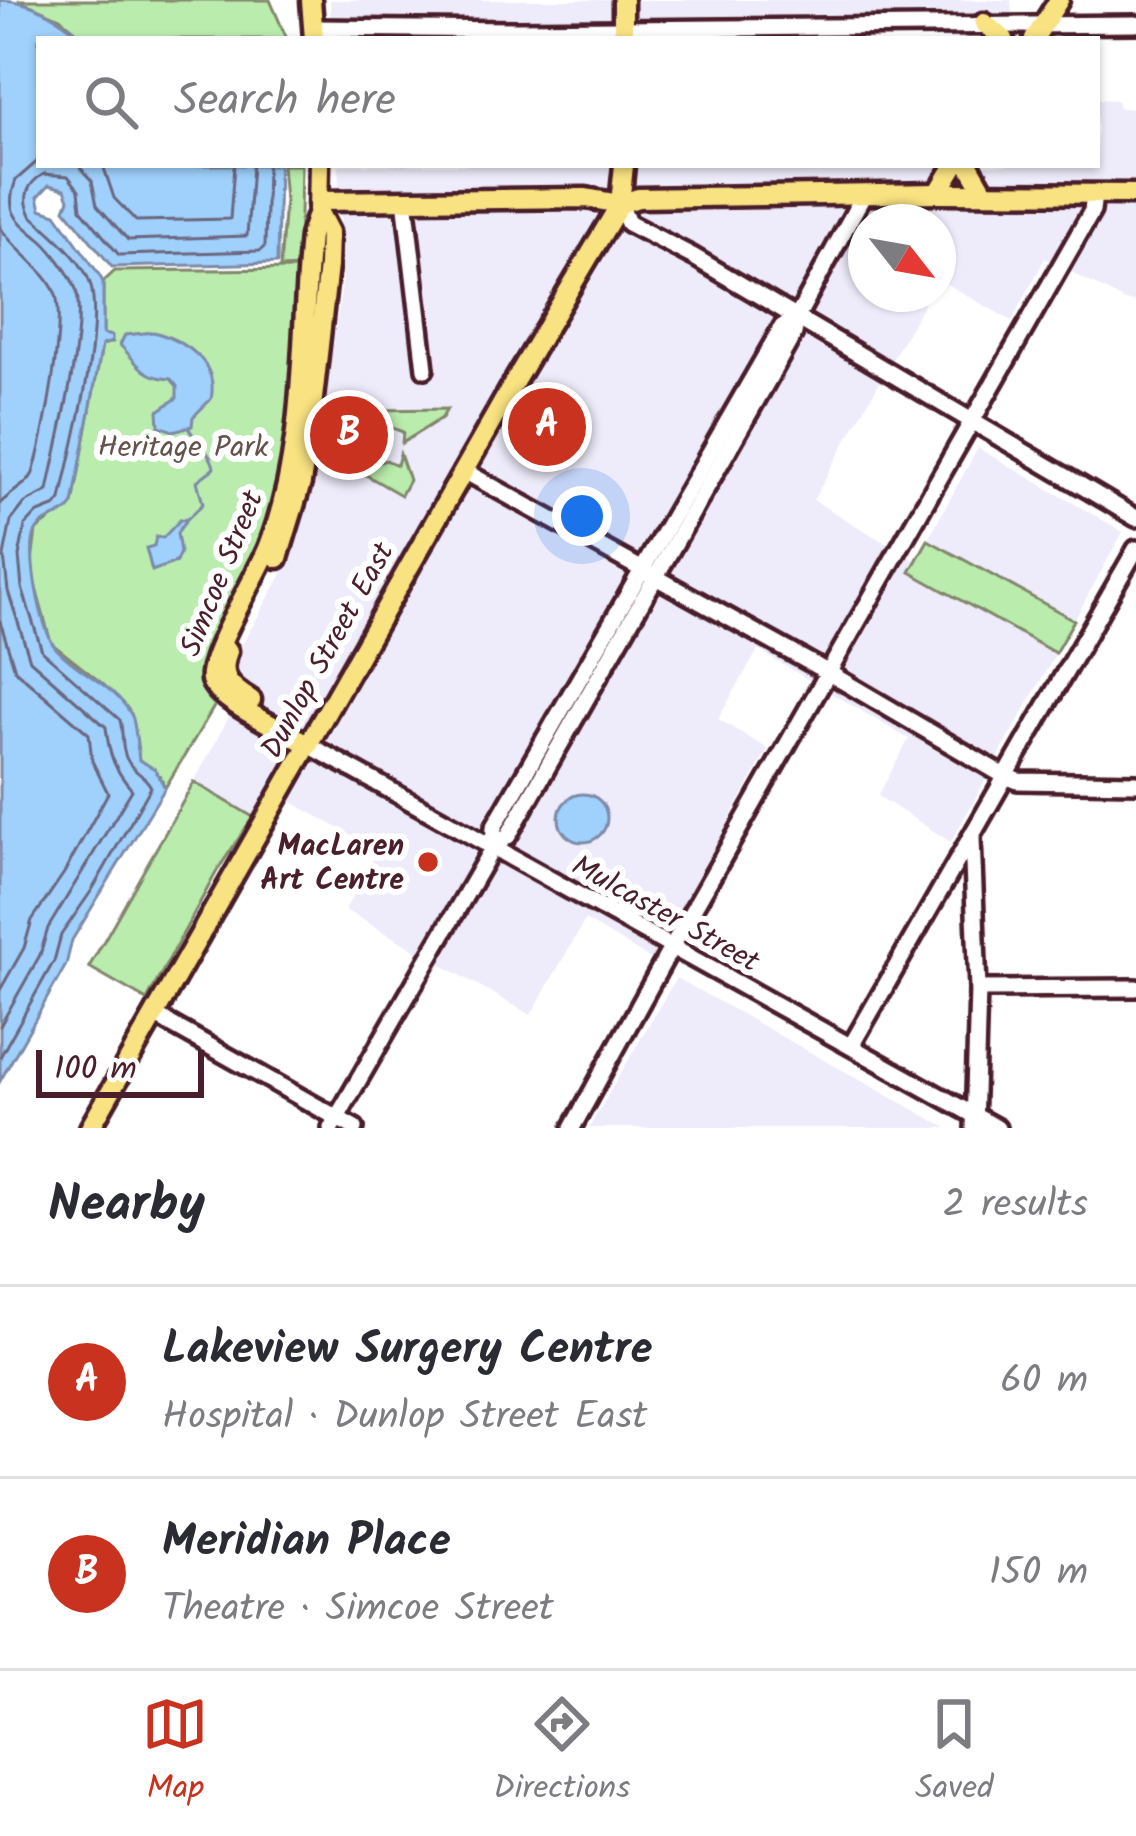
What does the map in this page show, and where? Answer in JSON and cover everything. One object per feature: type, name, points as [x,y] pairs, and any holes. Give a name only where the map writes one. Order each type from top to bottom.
[{"type":"main road","points":[[311,0],[314,33]]},
{"type":"main road","points":[[623,0],[623,34]]},
{"type":"main road","points":[[1039,31],[1059,0]]},
{"type":"main road","points":[[984,23],[1000,36]]},
{"type":"main road","name":"Simcoe Street","points":[[309,745],[220,694],[212,684],[211,665],[254,582],[281,511],[296,432],[319,168]]},
{"type":"main road","points":[[620,204],[624,168]]},
{"type":"main road","points":[[938,193],[953,168]]},
{"type":"main road","points":[[971,168],[985,193]]},
{"type":"main road","points":[[319,206],[405,199],[586,198],[620,204],[638,199],[938,193],[1136,194]]},
{"type":"main road","name":"Dunlop Street East","points":[[90,1128],[620,204]]},
{"type":"street","points":[[314,33],[623,34],[984,23],[1039,31],[1136,25]]},
{"type":"street","points":[[572,1128],[671,947],[975,421],[1092,211],[1094,194]]},
{"type":"street","points":[[334,1123],[493,847],[508,836],[648,575],[794,333],[797,317],[863,196]]},
{"type":"street","points":[[405,199],[425,369]]},
{"type":"street","points":[[620,204],[628,223],[1136,518]]},
{"type":"street","points":[[464,471],[1003,775],[1018,781],[1136,783]]},
{"type":"street","points":[[851,1046],[1136,549]]},
{"type":"street","name":"Mulcaster Street","points":[[309,745],[851,1046],[974,1121],[997,1128]]},
{"type":"street","points":[[972,835],[977,989],[974,1121]]},
{"type":"street","points":[[977,989],[1136,988]]},
{"type":"street","points":[[156,1016],[334,1123],[355,1128]]},
{"type":"shaded area","points":[[330,0],[1011,0],[1012,16],[1068,15],[1054,36],[332,36]]},
{"type":"shaded area","points":[[1100,99],[1117,100],[1119,108],[1136,109],[1136,302],[1125,301],[1045,258],[1012,321],[956,289],[956,204],[848,204],[848,312],[919,312],[813,500],[916,561],[978,448],[1123,532],[951,842],[878,796],[909,739],[758,650],[718,719],[768,749],[652,960],[585,920],[531,1015],[345,910],[376,854],[368,845],[289,800],[253,817],[194,782],[230,715],[228,669],[281,576],[319,441],[343,278],[338,168],[1100,168]]},
{"type":"shaded area","points":[[676,978],[947,1128],[589,1128]]},
{"type":"green space","points":[[18,0],[270,0],[286,36],[81,36],[60,18]]},
{"type":"green space","points":[[282,168],[301,168],[299,267],[280,268]]},
{"type":"green space","name":"Heritage Park","points":[[299,269],[287,416],[266,525],[246,576],[204,654],[203,690],[215,705],[165,788],[160,776],[139,760],[131,714],[103,684],[51,643],[31,570],[36,530],[73,504],[102,345],[112,342],[103,334],[103,282],[115,271]]},
{"type":"green space","points":[[447,409],[442,418],[402,443],[403,432],[379,423],[371,410]]},
{"type":"green space","points":[[400,454],[409,480],[401,495],[354,468],[368,461],[397,465]]},
{"type":"green space","points":[[928,540],[1074,620],[1055,653],[910,572]]},
{"type":"green space","points":[[194,782],[253,817],[217,871],[147,1000],[89,967]]},
{"type":"water","points":[[0,0],[35,7],[81,36],[36,36],[36,168],[279,168],[277,263],[112,267],[65,209],[69,199],[65,189],[49,185],[38,197],[41,209],[56,214],[103,282],[103,334],[112,336],[112,342],[102,345],[73,504],[40,526],[33,541],[40,609],[55,647],[125,705],[133,719],[139,760],[155,769],[165,788],[72,940],[66,965],[0,1081]]},
{"type":"water","points":[[154,332],[188,347],[210,374],[211,399],[193,417],[192,426],[173,431],[159,426],[158,411],[177,398],[177,386],[171,379],[147,373],[120,345],[125,335]]},
{"type":"water","points":[[187,519],[177,533],[180,552],[176,562],[152,571],[146,548]]},
{"type":"water","points":[[583,794],[600,801],[607,818],[600,835],[583,842],[566,835],[559,818],[566,801]]},
{"type":"waterway","points":[[187,519],[203,504],[197,481],[214,468],[188,427]]},
{"type":"place","name":"Lakeview Surgery Centre","points":[[547,427]]},
{"type":"place","name":"Meridian Place","points":[[349,435]]},
{"type":"place","name":"MacLaren Art Centre","points":[[428,862]]}]
